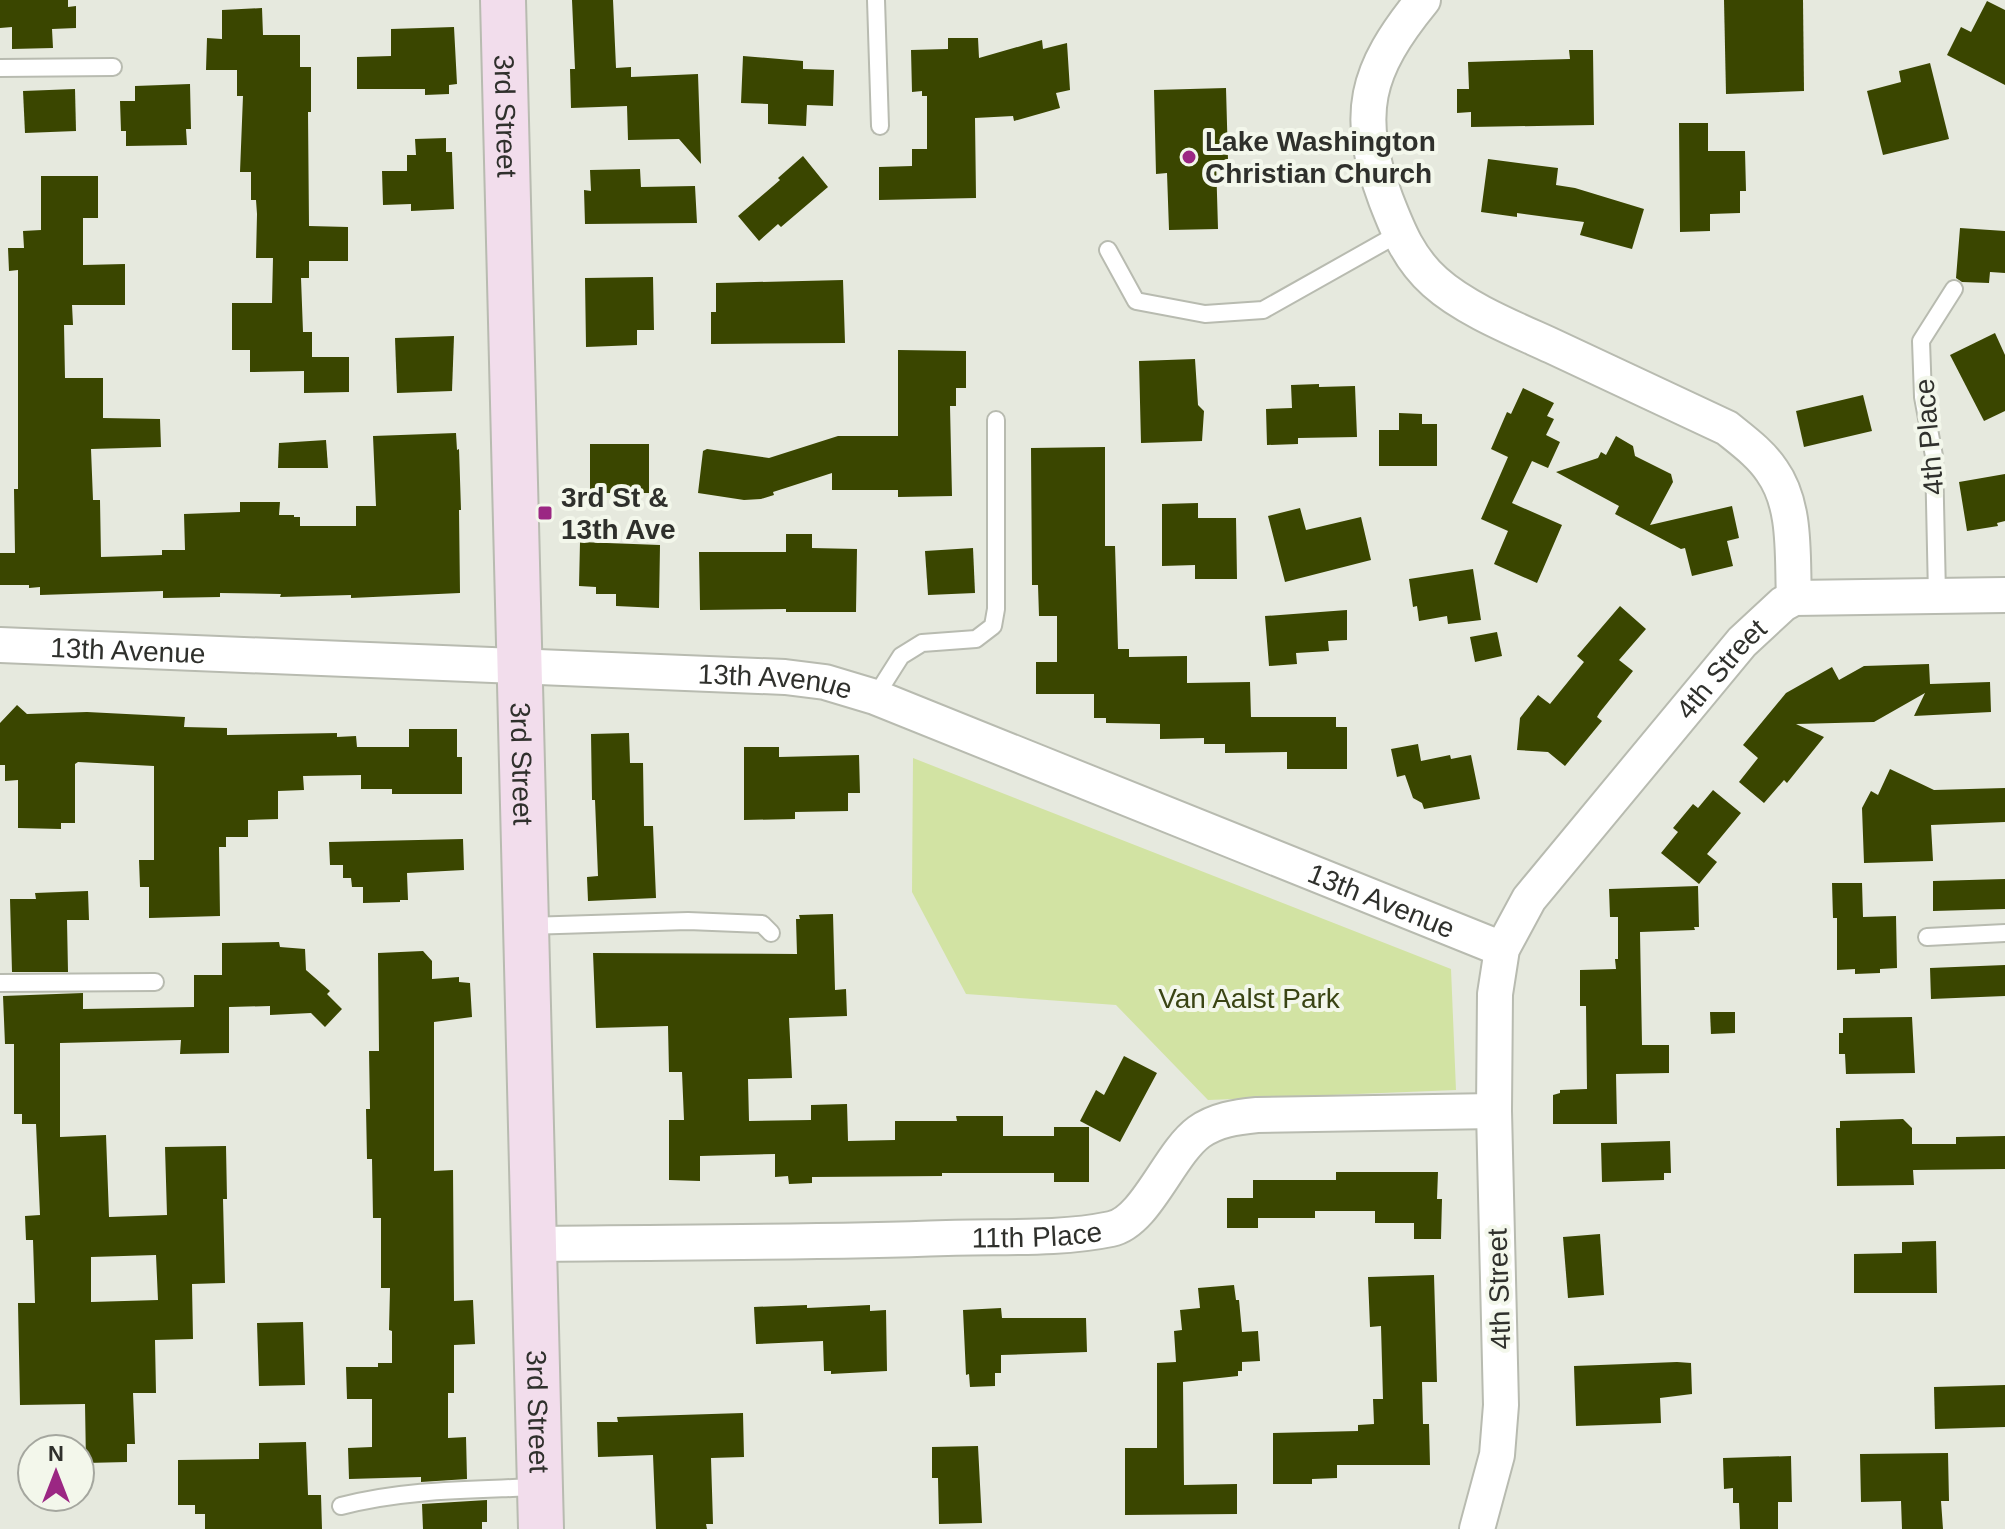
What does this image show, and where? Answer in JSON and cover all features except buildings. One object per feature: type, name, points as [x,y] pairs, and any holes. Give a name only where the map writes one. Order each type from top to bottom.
[{"type":"street","name":"3rd Street","points":[[503,0],[540,1508]]},
{"type":"street","points":[[1423,0],[1387,46],[1372,90],[1367,126],[1372,162],[1398,234],[1435,283],[1488,316],[1727,428],[1756,452],[1774,473],[1791,516],[1794,598],[2005,595]]},
{"type":"street","name":"4th Street","points":[[1477,1529],[1497,1455],[1501,1405],[1494,1111],[1495,994],[1502,949],[1529,899],[1731,655],[1783,604],[1794,598]]},
{"type":"street","name":"13th Avenue","points":[[0,645],[785,677],[825,682],[875,697],[1502,949]]},
{"type":"street","name":"11th Place","points":[[533,1244],[905,1240],[1115,1229],[1136,1213],[1174,1158],[1199,1132],[1225,1119],[1257,1115],[1494,1111]]},
{"type":"lane","points":[[876,0],[880,126]]},
{"type":"lane","points":[[0,68],[113,67]]},
{"type":"lane","points":[[1108,250],[1136,301],[1205,314],[1263,310],[1398,234]]},
{"type":"lane","name":"4th Place","points":[[1937,595],[1934,456],[1923,397],[1921,341],[1954,289]]},
{"type":"lane","points":[[875,697],[901,656],[922,643],[976,639],[993,626],[996,609],[996,420]]},
{"type":"lane","points":[[525,926],[688,921],[762,924],[771,933]]},
{"type":"lane","points":[[1927,937],[2005,933]]},
{"type":"lane","points":[[0,983],[155,982]]},
{"type":"lane","points":[[341,1506],[363,1500],[445,1490],[540,1508]]},
{"type":"green space","name":"Van Aalst Park","points":[[913,758],[1451,969],[1456,1090],[1208,1100],[1116,1005],[966,994],[912,892]]},
{"type":"place","name":"Lake Washington Christian Church","points":[[1189,157]]},
{"type":"place","name":"3rd St & 13th Ave","points":[[545,513]]}]
